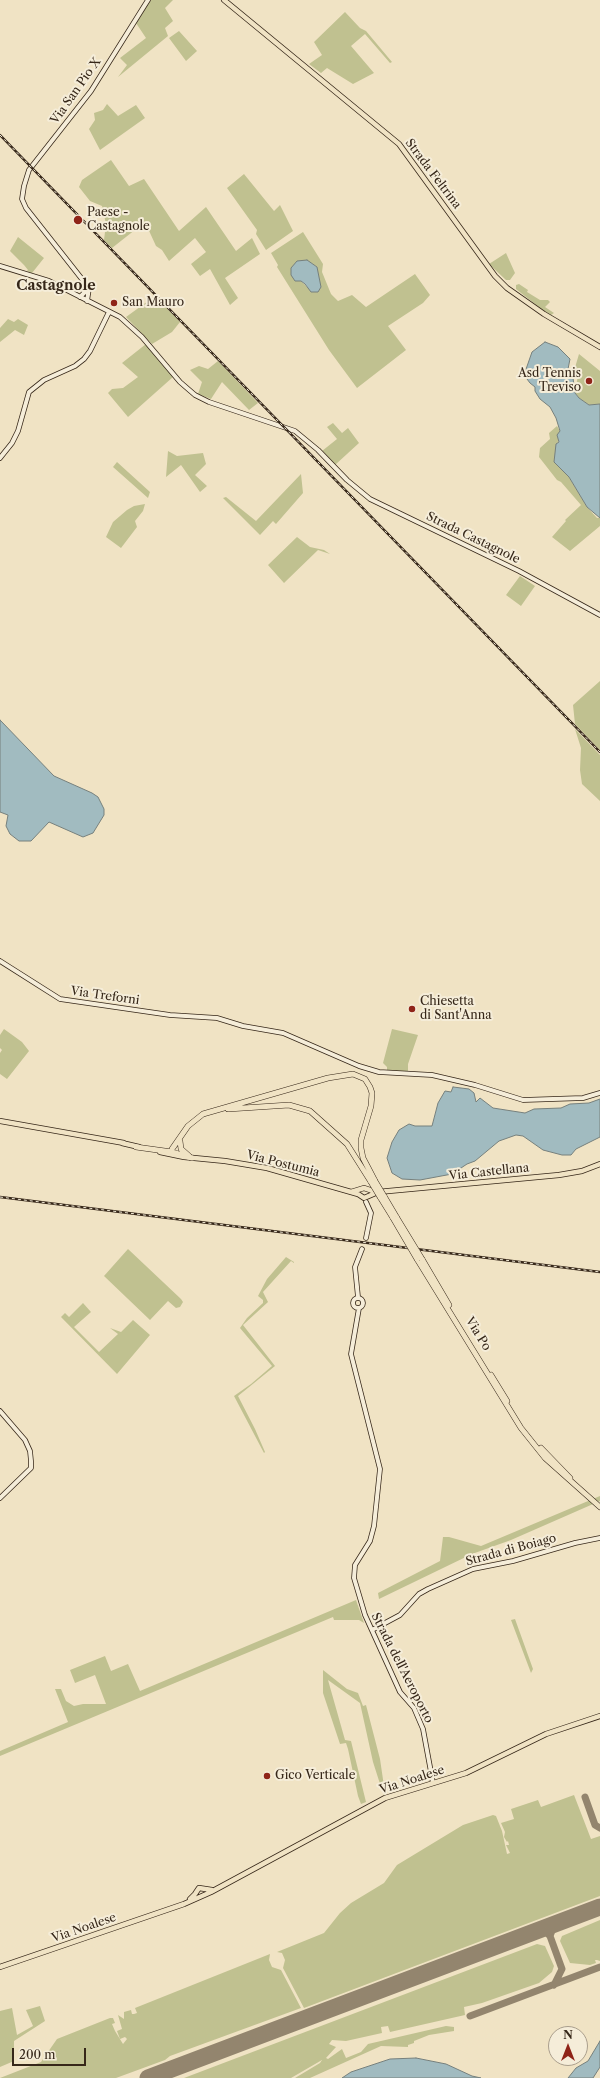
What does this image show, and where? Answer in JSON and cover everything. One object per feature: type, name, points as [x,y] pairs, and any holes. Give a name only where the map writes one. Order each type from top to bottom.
[{"type":"highway","name":"Via Po","points":[[178,1141],[192,1122],[208,1112],[328,1078],[353,1074],[365,1079],[370,1086],[372,1093],[371,1106],[361,1140],[363,1158],[373,1181],[521,1428],[545,1458],[600,1507]]},
{"type":"highway","name":"Via Po","points":[[178,1141],[194,1122],[210,1113],[224,1110],[296,1105],[310,1111],[344,1141],[373,1181]]},
{"type":"highway","points":[[154,1149],[165,1149],[178,1141]]},
{"type":"highway","points":[[172,1152],[178,1141]]},
{"type":"highway","points":[[178,1141],[183,1151],[191,1157]]},
{"type":"highway","points":[[136,1147],[172,1152],[191,1157]]},
{"type":"highway","name":"Via Po","points":[[419,1259],[525,1427],[559,1467],[600,1503]]},
{"type":"main road","name":"Strada Feltrina","points":[[224,0],[399,144],[495,276],[507,288],[544,314],[600,347]]},
{"type":"main road","name":"Via Postumia","points":[[0,1122],[172,1152]]},
{"type":"main road","name":"Via Postumia","points":[[122,1143],[191,1157],[212,1159],[274,1170],[365,1198]]},
{"type":"main road","name":"Via Castellana","points":[[381,1195],[559,1175],[582,1171],[600,1164]]},
{"type":"main road","points":[[361,1189],[365,1198]]},
{"type":"main road","points":[[348,1192],[367,1189],[381,1195]]},
{"type":"main road","points":[[365,1198],[369,1193],[367,1189]]},
{"type":"main road","points":[[365,1198],[381,1195]]},
{"type":"main road","name":"Via Noalese","points":[[0,1967],[174,1907],[201,1893],[215,1889],[380,1801],[466,1773],[546,1734],[600,1716]]},
{"type":"street","name":"Via San Pio X","points":[[89,288],[26,208],[23,202],[22,194],[29,170],[91,91],[148,0]]},
{"type":"street","name":"Strada Castagnole","points":[[0,266],[49,281],[109,312],[128,324],[180,382],[195,395],[209,402],[294,430],[305,438],[340,473],[370,499],[519,571],[600,615]]},
{"type":"street","points":[[80,297],[89,288]]},
{"type":"street","points":[[87,301],[89,288]]},
{"type":"street","points":[[0,458],[12,443],[20,428],[26,399],[29,392],[44,380],[75,366],[84,359],[90,351],[109,312]]},
{"type":"street","name":"Via Treforni","points":[[0,961],[60,999],[170,1015],[217,1018],[243,1026],[283,1033],[359,1066],[379,1072],[432,1075],[474,1084],[523,1100],[583,1098],[600,1093]]},
{"type":"street","points":[[365,1198],[371,1213],[366,1238]]},
{"type":"street","name":"Strada dell'Aeroporto","points":[[362,1250],[355,1267],[358,1297],[364,1302],[359,1308],[351,1354],[380,1469],[374,1526],[370,1541],[355,1565],[354,1572],[360,1601],[372,1630],[400,1692],[414,1708],[423,1729],[433,1783]]},
{"type":"street","name":"Strada dell'Aeroporto","points":[[358,1297],[353,1303],[359,1308]]},
{"type":"street","points":[[0,1411],[25,1440],[30,1450],[30,1468],[0,1498]]},
{"type":"street","name":"Strada di Boiago","points":[[372,1630],[400,1615],[419,1594],[428,1588],[473,1569],[513,1561],[575,1543],[600,1538]]},
{"type":"green space","points":[[151,0],[173,0],[165,8],[173,21],[165,28],[168,36],[118,77],[127,65],[120,58],[146,38],[136,23]]},
{"type":"green space","points":[[345,12],[360,28],[366,31],[392,62],[390,63],[365,34],[351,46],[374,73],[353,84],[327,68],[321,73],[309,64],[322,55],[314,42]]},
{"type":"green space","points":[[179,31],[197,51],[186,61],[169,38]]},
{"type":"green space","points":[[107,104],[118,116],[136,105],[145,118],[100,150],[89,129],[95,120],[94,113],[103,110]]},
{"type":"green space","points":[[111,160],[129,186],[144,179],[179,231],[206,207],[236,251],[252,238],[260,254],[225,278],[238,298],[230,305],[210,269],[200,276],[191,264],[206,252],[195,238],[169,261],[162,250],[156,246],[145,222],[112,248],[104,240],[106,224],[102,206],[90,201],[79,187],[82,180]]},
{"type":"green space","points":[[244,174],[274,211],[280,205],[293,231],[266,250],[256,234],[257,230],[227,188]]},
{"type":"green space","points":[[303,232],[323,264],[322,272],[331,294],[338,301],[352,295],[366,307],[415,274],[430,295],[423,303],[388,326],[406,350],[357,388],[329,350],[277,267],[278,265],[271,253]],"holes":[[[311,263],[317,267],[308,288],[301,281]]]},
{"type":"green space","points":[[18,237],[44,258],[32,273],[27,271],[28,270],[24,265],[10,251]]},
{"type":"green space","points":[[506,253],[515,273],[510,280],[506,280],[489,264]]},
{"type":"green space","points":[[519,284],[528,290],[527,292],[540,300],[548,300],[550,302],[545,307],[554,313],[551,315],[516,289],[516,285]]},
{"type":"green space","points":[[155,296],[180,322],[172,332],[152,344],[126,317]]},
{"type":"green space","points":[[8,319],[14,322],[18,319],[28,325],[24,335],[15,330],[0,342],[0,328]]},
{"type":"green space","points":[[146,344],[173,377],[128,417],[108,393],[112,389],[123,388],[138,377],[122,363]]},
{"type":"green space","name":"Asd Tennis Treviso","points":[[579,354],[600,371],[600,404],[589,405],[575,393],[578,375],[574,371]]},
{"type":"green space","points":[[218,361],[258,403],[249,410],[222,382],[211,399],[198,394],[202,382],[190,370],[199,366],[208,369]]},
{"type":"green space","points":[[333,423],[342,433],[348,428],[359,443],[335,465],[322,451],[337,439],[327,427]]},
{"type":"green space","points":[[557,426],[560,431],[554,462],[569,477],[587,507],[597,518],[600,518],[600,526],[570,551],[552,537],[566,521],[565,520],[581,505],[561,482],[557,480],[539,457],[540,448],[550,439],[549,433]]},
{"type":"green space","points":[[168,451],[177,456],[203,453],[206,464],[195,475],[207,486],[200,492],[181,465],[166,477]]},
{"type":"green space","points":[[117,462],[150,492],[148,498],[113,467]]},
{"type":"green space","points":[[301,474],[303,493],[276,524],[273,521],[260,535],[223,498],[226,497],[256,521]]},
{"type":"green space","points":[[145,504],[143,511],[135,521],[137,527],[121,548],[106,537],[113,522],[127,510],[134,506]]},
{"type":"green space","points":[[297,537],[310,547],[324,550],[330,554],[318,550],[284,583],[268,565]]},
{"type":"green space","points":[[520,576],[535,586],[521,606],[506,595]]},
{"type":"green space","points":[[600,681],[600,750],[575,724],[573,705]]},
{"type":"green space","points":[[575,729],[600,755],[600,801],[582,784],[580,770],[581,748]]},
{"type":"green space","points":[[4,1029],[22,1042],[29,1051],[7,1079],[0,1074],[0,1053],[2,1050],[0,1048],[0,1035]]},
{"type":"green space","points":[[392,1029],[418,1035],[408,1064],[408,1071],[387,1071],[387,1067],[383,1063]]},
{"type":"green space","points":[[128,1249],[181,1299],[183,1302],[180,1307],[176,1308],[168,1301],[150,1320],[104,1276]]},
{"type":"green space","points":[[286,1257],[294,1263],[291,1261],[263,1292],[268,1302],[243,1325],[275,1366],[238,1396],[255,1429],[265,1452],[264,1453],[234,1396],[272,1366],[240,1328],[247,1318],[263,1303],[263,1300],[258,1296],[267,1279]]},
{"type":"green space","points":[[83,1303],[91,1312],[74,1327],[99,1352],[118,1334],[110,1328],[121,1332],[133,1320],[150,1335],[117,1374],[61,1317],[65,1313],[69,1317]]},
{"type":"green space","points":[[600,1496],[600,1501],[511,1540],[472,1554],[379,1599],[378,1593],[440,1561],[443,1537],[449,1537],[481,1546]]},
{"type":"green space","points":[[356,1600],[364,1623],[359,1620],[334,1620],[333,1617],[0,1756],[0,1751],[68,1722],[55,1689],[61,1689],[66,1701],[74,1706],[83,1704],[106,1704],[95,1675],[75,1683],[70,1670],[105,1656],[111,1671],[128,1664],[140,1691]]},
{"type":"green space","points":[[515,1619],[533,1669],[531,1673],[511,1620]]},
{"type":"green space","points":[[323,1670],[347,1689],[358,1693],[363,1706],[366,1705],[380,1759],[385,1793],[381,1787],[373,1762],[360,1703],[328,1680],[345,1740],[351,1741],[366,1802],[361,1804],[346,1743],[340,1744],[323,1693]]},
{"type":"green space","points":[[574,1795],[591,1839],[600,1836],[600,1896],[304,2008],[283,1968],[285,1960],[282,1953],[277,1952],[324,1933],[340,1913],[351,1903],[384,1883],[397,1865],[463,1825],[493,1815],[496,1816],[502,1831],[507,1854],[510,1853],[506,1845],[509,1845],[508,1841],[507,1842],[504,1837],[505,1832],[501,1823],[514,1819],[511,1809],[538,1800],[541,1807]]},
{"type":"green space","points":[[600,1920],[600,1961],[595,1960],[596,1963],[590,1965],[570,1963],[560,1941],[562,1936]]},
{"type":"green space","points":[[537,1944],[545,1946],[554,1966],[552,1972],[539,1983],[482,2003],[464,2007],[465,2015],[390,2032],[388,2026],[381,2027],[382,2033],[346,2041],[332,2040],[329,2044],[336,2047],[326,2058],[328,2059],[342,2049],[346,2058],[361,2052],[368,2044],[446,2026],[454,2027],[454,2031],[429,2035],[414,2041],[414,2043],[408,2045],[408,2047],[381,2046],[310,2078],[295,2078],[320,2063],[322,2060],[291,2078],[184,2078]]},
{"type":"green space","points":[[270,1954],[269,1960],[272,1967],[281,1970],[301,2008],[170,2056],[165,2060],[116,2078],[0,2078],[41,2062],[57,2039],[110,2018],[113,2018],[115,2023],[112,2024],[115,2031],[123,2044],[127,2039],[125,2037],[120,2039],[117,2031],[122,2029],[118,2015],[124,2019],[124,2012],[131,2010],[132,2014],[137,2013],[135,2008]]},
{"type":"green space","points":[[40,2006],[45,2021],[14,2041],[14,2061],[0,2067],[0,2011],[12,2008],[17,2035],[33,2026],[26,2010]]},
{"type":"water","points":[[307,260],[317,267],[321,287],[318,292],[311,292],[305,284],[301,281],[295,281],[291,275],[291,268],[297,261]]},
{"type":"water","points":[[545,342],[558,347],[570,359],[568,369],[573,378],[575,393],[579,398],[589,405],[600,404],[600,518],[587,507],[569,477],[554,462],[556,444],[559,442],[557,435],[560,431],[556,418],[550,407],[540,399],[535,391],[535,387],[524,375],[532,352]]},
{"type":"water","points":[[0,720],[54,776],[98,797],[104,809],[104,815],[93,833],[83,837],[49,822],[31,841],[19,841],[10,834],[6,826],[8,815],[0,812]]},
{"type":"water","points":[[453,1087],[469,1089],[474,1093],[476,1102],[480,1098],[493,1108],[525,1113],[534,1109],[561,1108],[570,1104],[589,1103],[600,1099],[600,1137],[576,1149],[571,1155],[562,1155],[543,1150],[523,1136],[516,1135],[499,1141],[475,1161],[467,1164],[452,1174],[420,1180],[402,1179],[392,1173],[387,1158],[392,1142],[399,1130],[409,1124],[415,1126],[432,1126],[438,1103],[445,1091],[451,1092]]},
{"type":"water","points":[[600,2041],[600,2067],[593,2078],[568,2078],[576,2068],[579,2066],[588,2066],[588,2061]]},
{"type":"water","points":[[416,2058],[446,2064],[472,2076],[481,2078],[342,2078],[351,2072],[390,2059]]},
{"type":"taxiway","points":[[585,1797],[595,1825],[600,1828]]},
{"type":"taxiway","points":[[554,1925],[550,1936],[562,1969],[554,1985]]},
{"type":"taxiway","points":[[539,1931],[546,1932],[550,1936]]},
{"type":"taxiway","points":[[470,2016],[600,1967]]},
{"type":"runway","points":[[148,2078],[600,1907]]},
{"type":"railway","points":[[0,135],[600,752]]},
{"type":"railway","points":[[0,1197],[600,1272]]},
{"type":"place","name":"Paese - Castagnole","points":[[78,220]]},
{"type":"place","name":"San Mauro","points":[[114,303]]},
{"type":"place","name":"Asd Tennis Treviso","points":[[589,381]]},
{"type":"place","name":"Chiesetta di Sant'Anna","points":[[412,1009]]},
{"type":"place","name":"Gico Verticale","points":[[267,1776]]},
{"type":"district","name":"Castagnole","points":[[56,286]]}]
